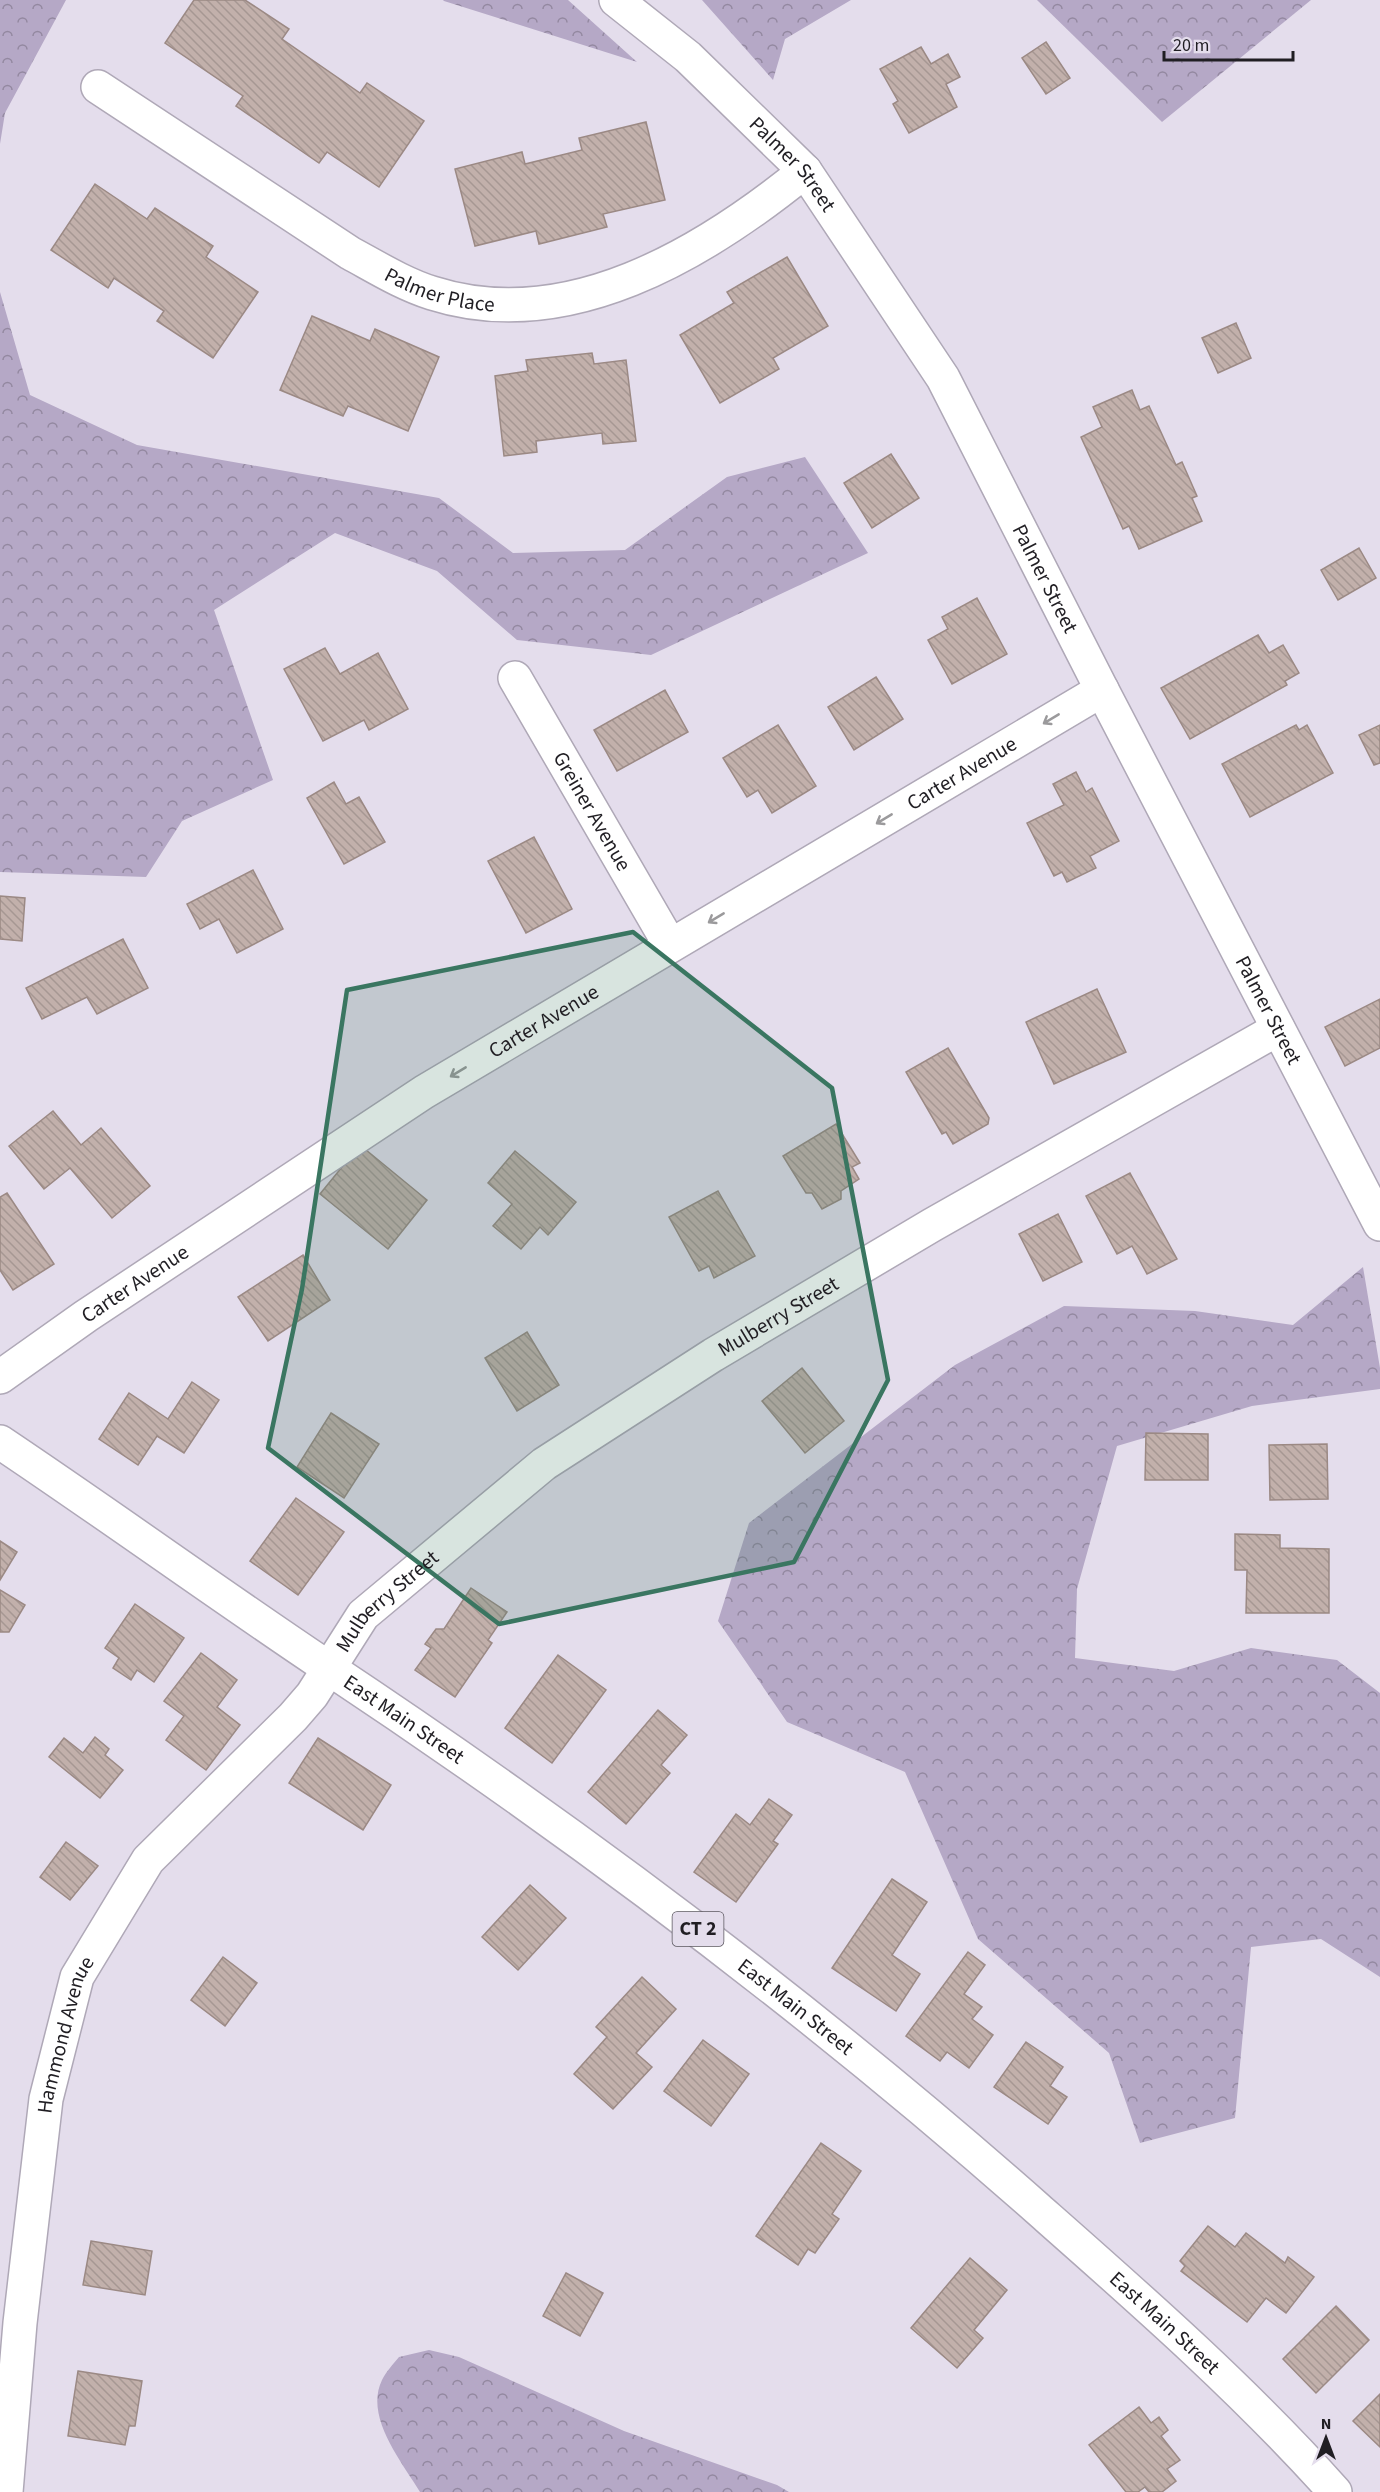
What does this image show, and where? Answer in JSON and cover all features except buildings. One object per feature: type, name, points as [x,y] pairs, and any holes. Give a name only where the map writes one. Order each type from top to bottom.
[{"type":"main road","name":"Palmer Street","points":[[616,0],[688,57],[805,171],[944,378],[1102,690],[1380,1224]]},
{"type":"main road","name":"Palmer Place","points":[[98,87],[350,253],[390,275],[431,293],[478,303],[524,306],[555,301],[603,288],[652,270],[708,242],[761,207],[805,171]]},
{"type":"main road","name":"Greiner Avenue","points":[[515,678],[670,945]]},
{"type":"main road","name":"Carter Avenue","points":[[0,1377],[86,1316],[424,1092],[1102,690]]},
{"type":"main road","name":"Mulberry Street","points":[[328,1668],[363,1615],[544,1464],[713,1355],[932,1225],[1278,1029]]},
{"type":"main road","name":"East Main Street","points":[[0,1442],[615,1867],[856,2055],[1015,2188],[1140,2299],[1232,2385],[1335,2492]]},
{"type":"main road","name":"Hammond Avenue","points":[[6,2492],[20,2323],[46,2099],[77,1977],[148,1860],[293,1718],[328,1668]]},
{"type":"highlighted area","points":[[633,932],[832,1088],[888,1380],[794,1562],[499,1624],[268,1448],[302,1289],[347,990]]},
{"type":"green space","points":[[0,0],[66,0],[5,113],[0,144]]},
{"type":"green space","points":[[568,0],[637,62],[444,1]]},
{"type":"green space","points":[[702,0],[851,0],[785,39],[773,80]]},
{"type":"green space","points":[[1037,0],[1311,0],[1162,122]]},
{"type":"green space","points":[[0,292],[30,395],[137,445],[439,498],[513,553],[625,550],[727,477],[805,457],[868,553],[651,655],[517,640],[437,571],[335,533],[214,610],[273,780],[182,821],[146,877],[0,872]]},
{"type":"green space","points":[[1363,1267],[1380,1368],[1380,1389],[1252,1406],[1117,1446],[1077,1589],[1075,1658],[1174,1671],[1251,1648],[1337,1660],[1380,1693],[1380,1977],[1321,1939],[1251,1947],[1235,2118],[1140,2143],[1109,2053],[978,1939],[905,1772],[787,1722],[718,1621],[749,1523],[955,1365],[1064,1306],[1195,1311],[1293,1325]]},
{"type":"green space","points":[[429,2350],[459,2357],[624,2431],[777,2485],[789,2492],[420,2492],[395,2453],[381,2424],[378,2394],[382,2380],[399,2357]]}]
